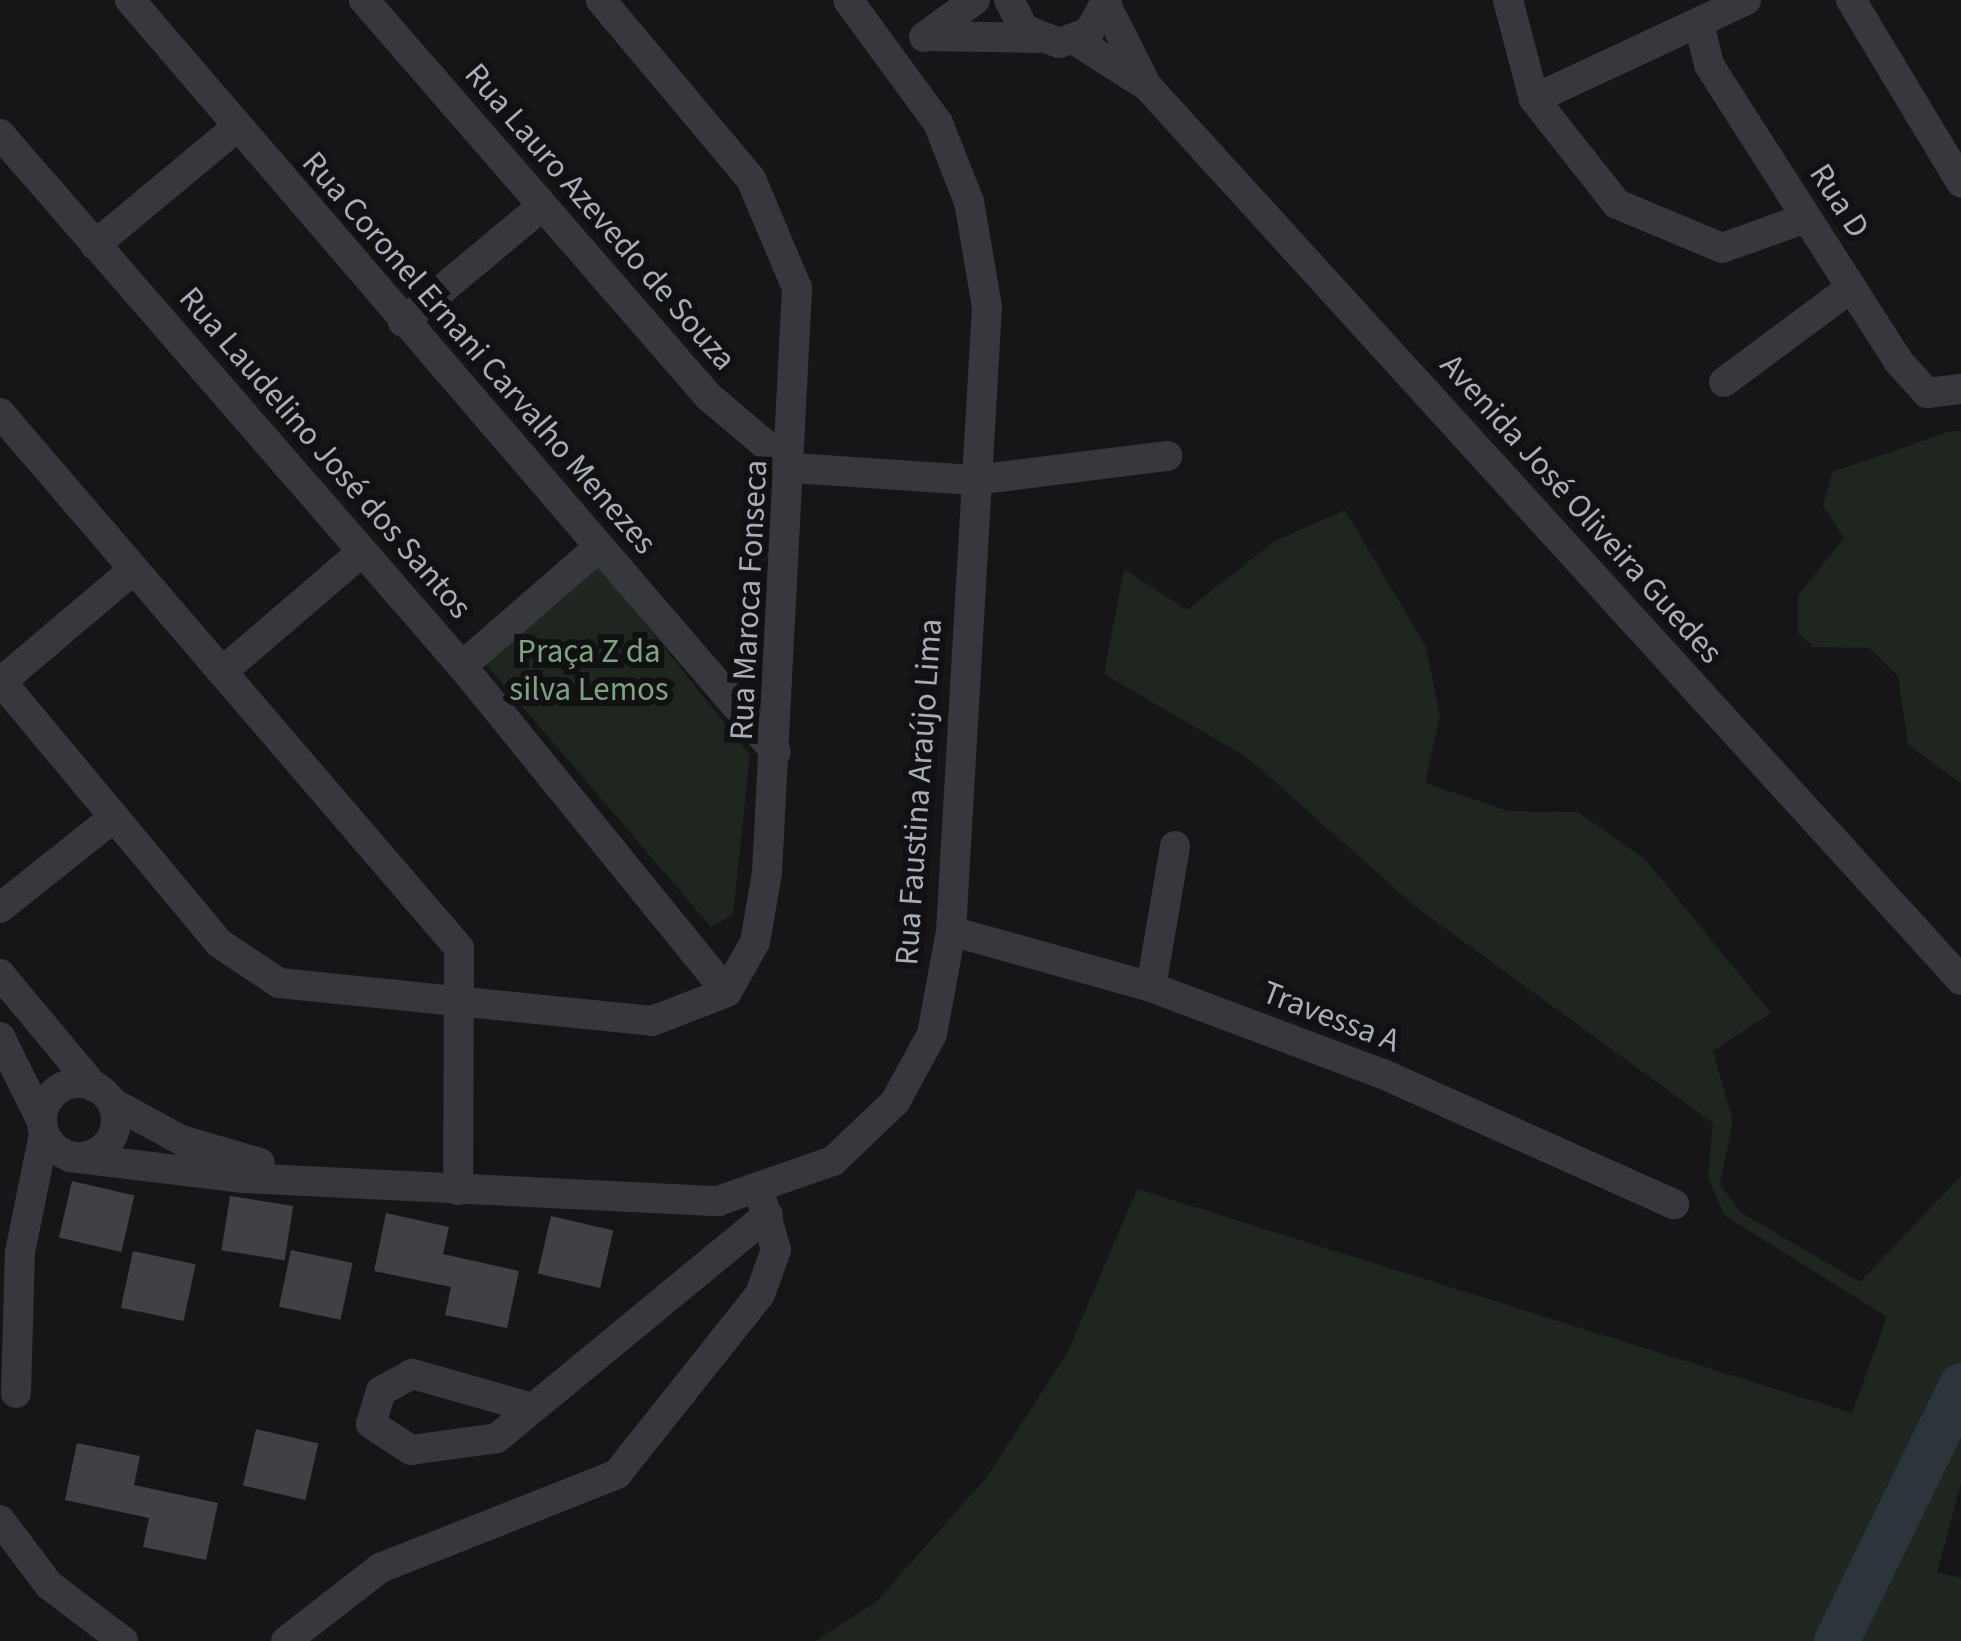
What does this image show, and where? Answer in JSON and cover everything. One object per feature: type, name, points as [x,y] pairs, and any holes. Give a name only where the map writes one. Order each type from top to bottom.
[{"type":"street","name":"Rua Coronel Ernani Carvalho Menezes","points":[[130,0],[776,752]]},
{"type":"street","name":"Rua Lauro Azevedo de Souza","points":[[364,0],[709,397],[794,468]]},
{"type":"street","name":"Rua Faustina Araújo Lima","points":[[70,1156],[458,1190],[764,1204],[854,1147],[895,1102],[932,1034],[951,931],[987,307],[979,242],[938,123],[892,52],[848,0]]},
{"type":"street","points":[[892,52],[927,36],[975,0]]},
{"type":"street","points":[[1009,0],[1037,38]]},
{"type":"street","points":[[1508,0],[1534,99],[1578,166],[1636,215],[1729,249],[1806,218]]},
{"type":"street","points":[[1534,99],[1700,28],[1746,0]]},
{"type":"street","points":[[1851,0],[1961,182]]},
{"type":"street","points":[[927,36],[1075,40],[1106,3]]},
{"type":"street","name":"Avenida José Oliveira Guedes","points":[[1106,3],[1147,86]]},
{"type":"street","name":"Rua Maroca Fonseca","points":[[618,6],[751,178],[786,244],[800,322],[776,752],[762,912],[727,992]]},
{"type":"street","name":"Rua D","points":[[1700,28],[1708,64],[1913,381],[1951,393]]},
{"type":"street","name":"Avenida José Oliveira Guedes","points":[[1075,40],[1147,86],[1961,980]]},
{"type":"street","points":[[95,245],[237,127]]},
{"type":"street","name":"Rua Laudelino José dos Santos","points":[[0,134],[462,666],[727,992]]},
{"type":"street","points":[[403,322],[542,206]]},
{"type":"street","points":[[1724,382],[1852,286]]},
{"type":"street","points":[[0,412],[445,923],[466,969],[458,1190]]},
{"type":"street","points":[[794,468],[974,480],[1168,456]]},
{"type":"street","points":[[462,666],[599,547]]},
{"type":"street","points":[[223,671],[362,552]]},
{"type":"street","points":[[134,569],[1,681],[113,818],[258,974],[334,995],[466,1002],[652,1021],[727,992]]},
{"type":"street","points":[[0,908],[113,818]]},
{"type":"street","points":[[1151,987],[1175,846]]},
{"type":"street","name":"Travessa A","points":[[951,931],[1151,987],[1383,1074],[1674,1204]]},
{"type":"street","points":[[0,974],[102,1094],[112,1137],[70,1156],[43,1128],[0,1037]]},
{"type":"street","points":[[16,1393],[9,1287],[43,1128],[58,1090],[102,1094]]},
{"type":"street","name":"Rua Faustina Araújo Lima","points":[[102,1094],[203,1148],[342,1181]]},
{"type":"street","points":[[529,1407],[642,1329],[764,1204]]},
{"type":"street","points":[[286,1641],[380,1568],[617,1474],[760,1294],[776,1250],[764,1204]]},
{"type":"street","points":[[0,1520],[49,1585],[123,1641]]},
{"type":"green space","points":[[1961,431],[1961,783],[1908,745],[1898,676],[1869,648],[1813,647],[1798,633],[1798,595],[1844,538],[1823,506],[1832,472]]},
{"type":"green space","points":[[1345,510],[1426,647],[1440,716],[1425,783],[1508,811],[1578,812],[1646,860],[1771,1013],[1713,1051],[1733,1121],[1720,1184],[1740,1212],[1860,1282],[1961,1176],[1961,1484],[1937,1572],[1961,1578],[1961,1641],[815,1641],[877,1601],[986,1478],[1068,1352],[1137,1189],[1852,1413],[1887,1317],[1724,1215],[1708,1177],[1713,1123],[1416,907],[1248,758],[1104,674],[1124,569],[1187,610],[1275,541]]},
{"type":"green space","name":"Praça Z da silva Lemos","points":[[597,563],[750,755],[733,915],[711,927],[485,663]]},
{"type":"building","points":[[72,1181],[134,1195],[121,1252],[59,1238]]},
{"type":"building","points":[[230,1196],[293,1206],[285,1260],[221,1250]]},
{"type":"building","points":[[386,1213],[449,1227],[443,1254],[519,1271],[507,1328],[445,1315],[451,1287],[374,1271]]},
{"type":"building","points":[[551,1216],[613,1230],[600,1288],[538,1273]]},
{"type":"building","points":[[291,1250],[353,1263],[341,1320],[279,1307]]},
{"type":"building","points":[[133,1251],[196,1264],[184,1321],[121,1308]]},
{"type":"building","points":[[256,1429],[318,1443],[305,1500],[243,1486]]},
{"type":"building","points":[[77,1443],[140,1456],[134,1485],[218,1503],[206,1560],[143,1547],[149,1518],[65,1500]]},
{"type":"waterway","points":[[1836,1641],[1961,1385]]}]
